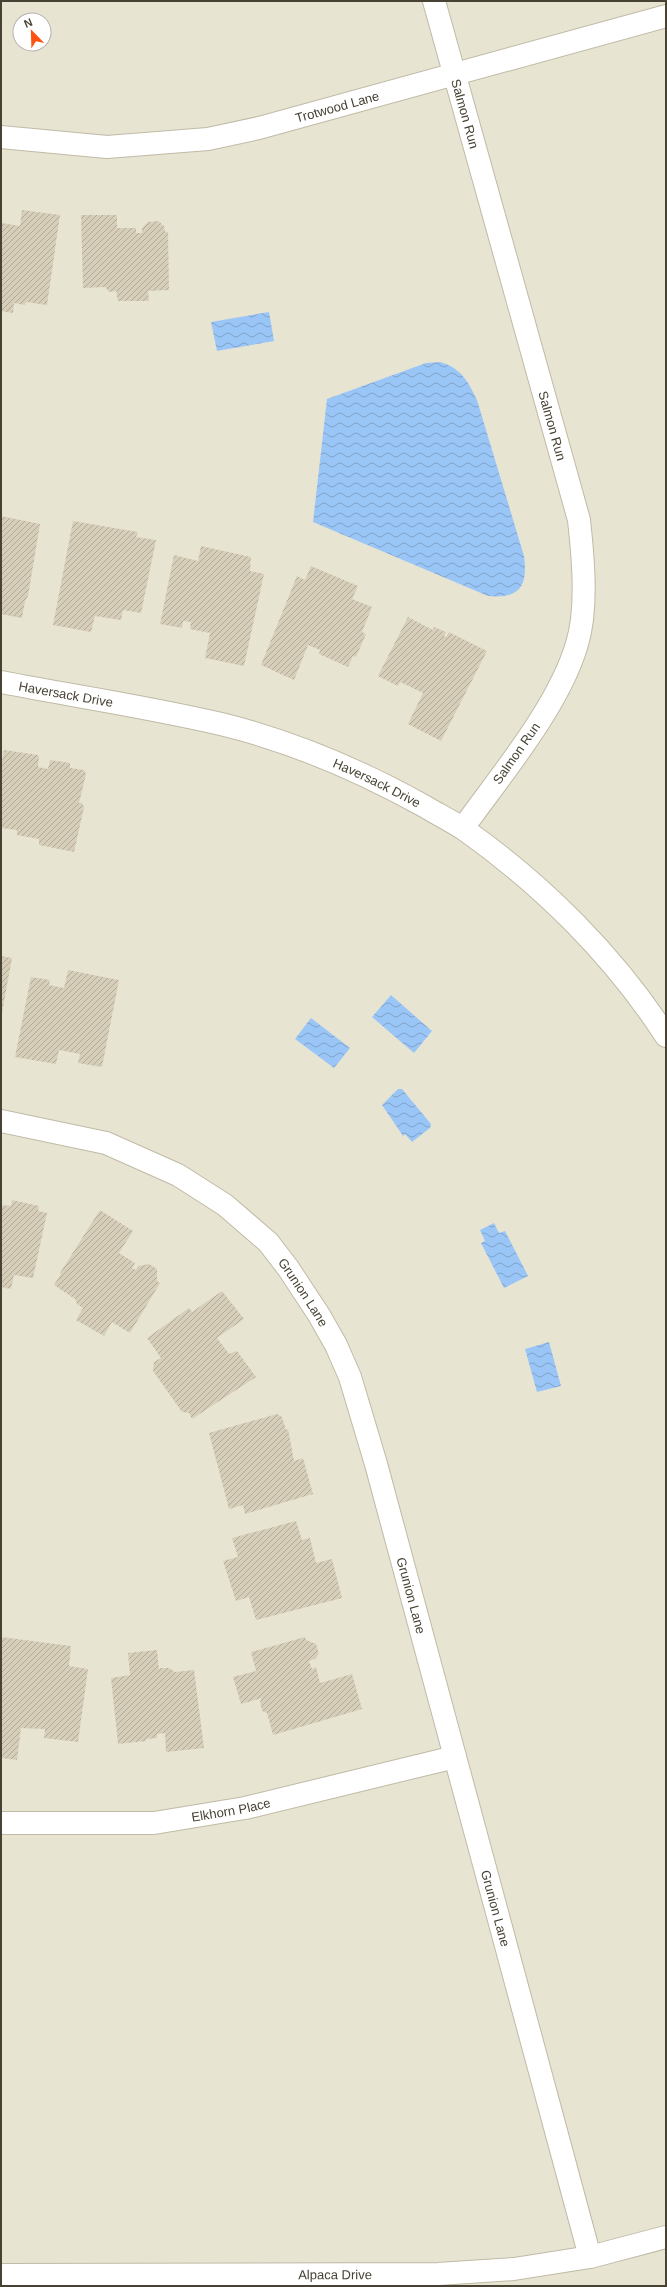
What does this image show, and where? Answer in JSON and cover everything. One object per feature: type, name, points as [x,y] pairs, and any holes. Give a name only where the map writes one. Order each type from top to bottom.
[{"type":"street","name":"Salmon Run","points":[[434,1],[579,520],[584,562],[583,601],[577,643],[561,681],[536,726],[463,828]]},
{"type":"street","name":"Trotwood Lane","points":[[1,137],[107,147],[208,139],[259,128],[454,73],[666,16]]},
{"type":"street","name":"Haversack Drive","points":[[1,682],[222,725],[308,752],[390,788],[463,828],[520,871],[566,915],[610,962],[666,1036]]},
{"type":"street","name":"Grunion Lane","points":[[1,1121],[106,1143],[178,1175],[225,1205],[268,1242],[288,1268],[319,1315],[336,1345],[350,1377],[384,1494],[590,2256]]},
{"type":"street","name":"Elkhorn Place","points":[[1,1823],[154,1823],[244,1808],[455,1757]]},
{"type":"street","name":"Alpaca Drive","points":[[1,2275],[438,2274],[514,2269],[590,2256],[666,2237]]},
{"type":"shaded area","points":[[1,1],[666,1],[666,2286],[1,2286]]},
{"type":"water","points":[[269,312],[274,341],[217,351],[211,322]]},
{"type":"water","points":[[440,362],[453,368],[463,376],[477,400],[524,556],[525,575],[523,583],[515,593],[499,596],[488,596],[313,522],[327,399],[426,363]]},
{"type":"water","points":[[391,995],[432,1031],[414,1053],[372,1017]]},
{"type":"water","points":[[311,1018],[350,1048],[334,1068],[295,1039]]},
{"type":"water","points":[[398,1089],[402,1089],[431,1124],[430,1128],[412,1142],[405,1134],[403,1136],[382,1105]]},
{"type":"water","points":[[494,1223],[499,1233],[505,1231],[528,1276],[504,1288],[481,1243],[485,1241],[480,1230]]},
{"type":"water","points":[[549,1342],[561,1386],[537,1392],[525,1349]]},
{"type":"building","points":[[22,210],[60,215],[47,305],[26,302],[25,305],[14,303],[13,313],[1,311],[1,223],[20,226]]},
{"type":"building","points":[[81,215],[117,215],[117,228],[136,228],[136,233],[142,233],[142,228],[148,222],[158,221],[164,226],[165,232],[168,232],[169,290],[148,291],[149,301],[118,301],[116,291],[109,292],[105,287],[83,288]]},
{"type":"building","points":[[1,516],[40,524],[28,596],[25,601],[22,618],[1,614]]},
{"type":"building","points":[[73,521],[138,532],[136,537],[156,540],[141,613],[123,610],[121,620],[95,616],[91,632],[53,625]]},
{"type":"building","points":[[201,546],[251,557],[250,571],[264,574],[244,666],[205,658],[210,633],[190,629],[191,622],[183,621],[182,628],[160,624],[174,555],[198,561]]},
{"type":"building","points":[[311,566],[358,586],[352,599],[372,607],[362,632],[366,634],[356,657],[353,656],[348,667],[319,654],[320,650],[308,645],[294,680],[261,665],[297,576],[305,580]]},
{"type":"building","points":[[408,617],[433,630],[434,627],[446,632],[444,636],[446,637],[449,632],[487,651],[441,741],[408,724],[423,693],[400,682],[398,686],[378,676]]},
{"type":"building","points":[[4,750],[38,755],[38,767],[48,769],[50,760],[70,763],[70,768],[84,770],[86,774],[79,803],[82,803],[84,807],[74,852],[39,845],[39,839],[17,835],[17,830],[1,828],[1,766]]},
{"type":"building","points":[[1,956],[12,958],[2,1013],[1,1013]]},
{"type":"building","points":[[68,970],[119,980],[102,1067],[78,1063],[80,1054],[59,1050],[56,1064],[15,1057],[31,977],[50,980],[49,985],[64,988]]},
{"type":"building","points":[[12,1200],[39,1206],[38,1211],[47,1213],[33,1278],[14,1275],[11,1289],[1,1287],[1,1205],[11,1206]]},
{"type":"building","points":[[100,1210],[133,1231],[119,1253],[135,1263],[132,1268],[136,1270],[138,1266],[149,1264],[157,1269],[157,1281],[160,1283],[130,1333],[112,1322],[104,1336],[76,1320],[83,1308],[77,1304],[75,1299],[54,1285]]},
{"type":"building","points":[[222,1291],[244,1319],[217,1338],[229,1354],[237,1351],[256,1377],[192,1419],[189,1413],[182,1412],[153,1371],[154,1362],[161,1358],[147,1338],[189,1308],[192,1312]]},
{"type":"building","points":[[277,1414],[282,1417],[286,1430],[288,1429],[294,1461],[303,1458],[313,1494],[245,1514],[243,1505],[229,1509],[209,1433]]},
{"type":"building","points":[[296,1521],[302,1540],[310,1538],[316,1563],[332,1559],[342,1598],[256,1620],[249,1597],[236,1601],[223,1561],[238,1557],[232,1538]]},
{"type":"building","points":[[1,1637],[71,1646],[69,1666],[88,1669],[78,1742],[44,1738],[45,1729],[21,1728],[17,1760],[1,1758]]},
{"type":"building","points":[[305,1637],[306,1640],[316,1644],[319,1654],[315,1659],[309,1661],[312,1669],[316,1667],[320,1683],[352,1674],[362,1709],[273,1735],[267,1713],[262,1711],[260,1701],[262,1698],[241,1704],[233,1677],[256,1671],[251,1652]]},
{"type":"building","points":[[157,1650],[159,1670],[160,1668],[169,1668],[175,1672],[194,1670],[204,1748],[166,1752],[165,1733],[157,1734],[157,1738],[146,1739],[146,1741],[118,1744],[111,1678],[130,1675],[128,1653]]}]
